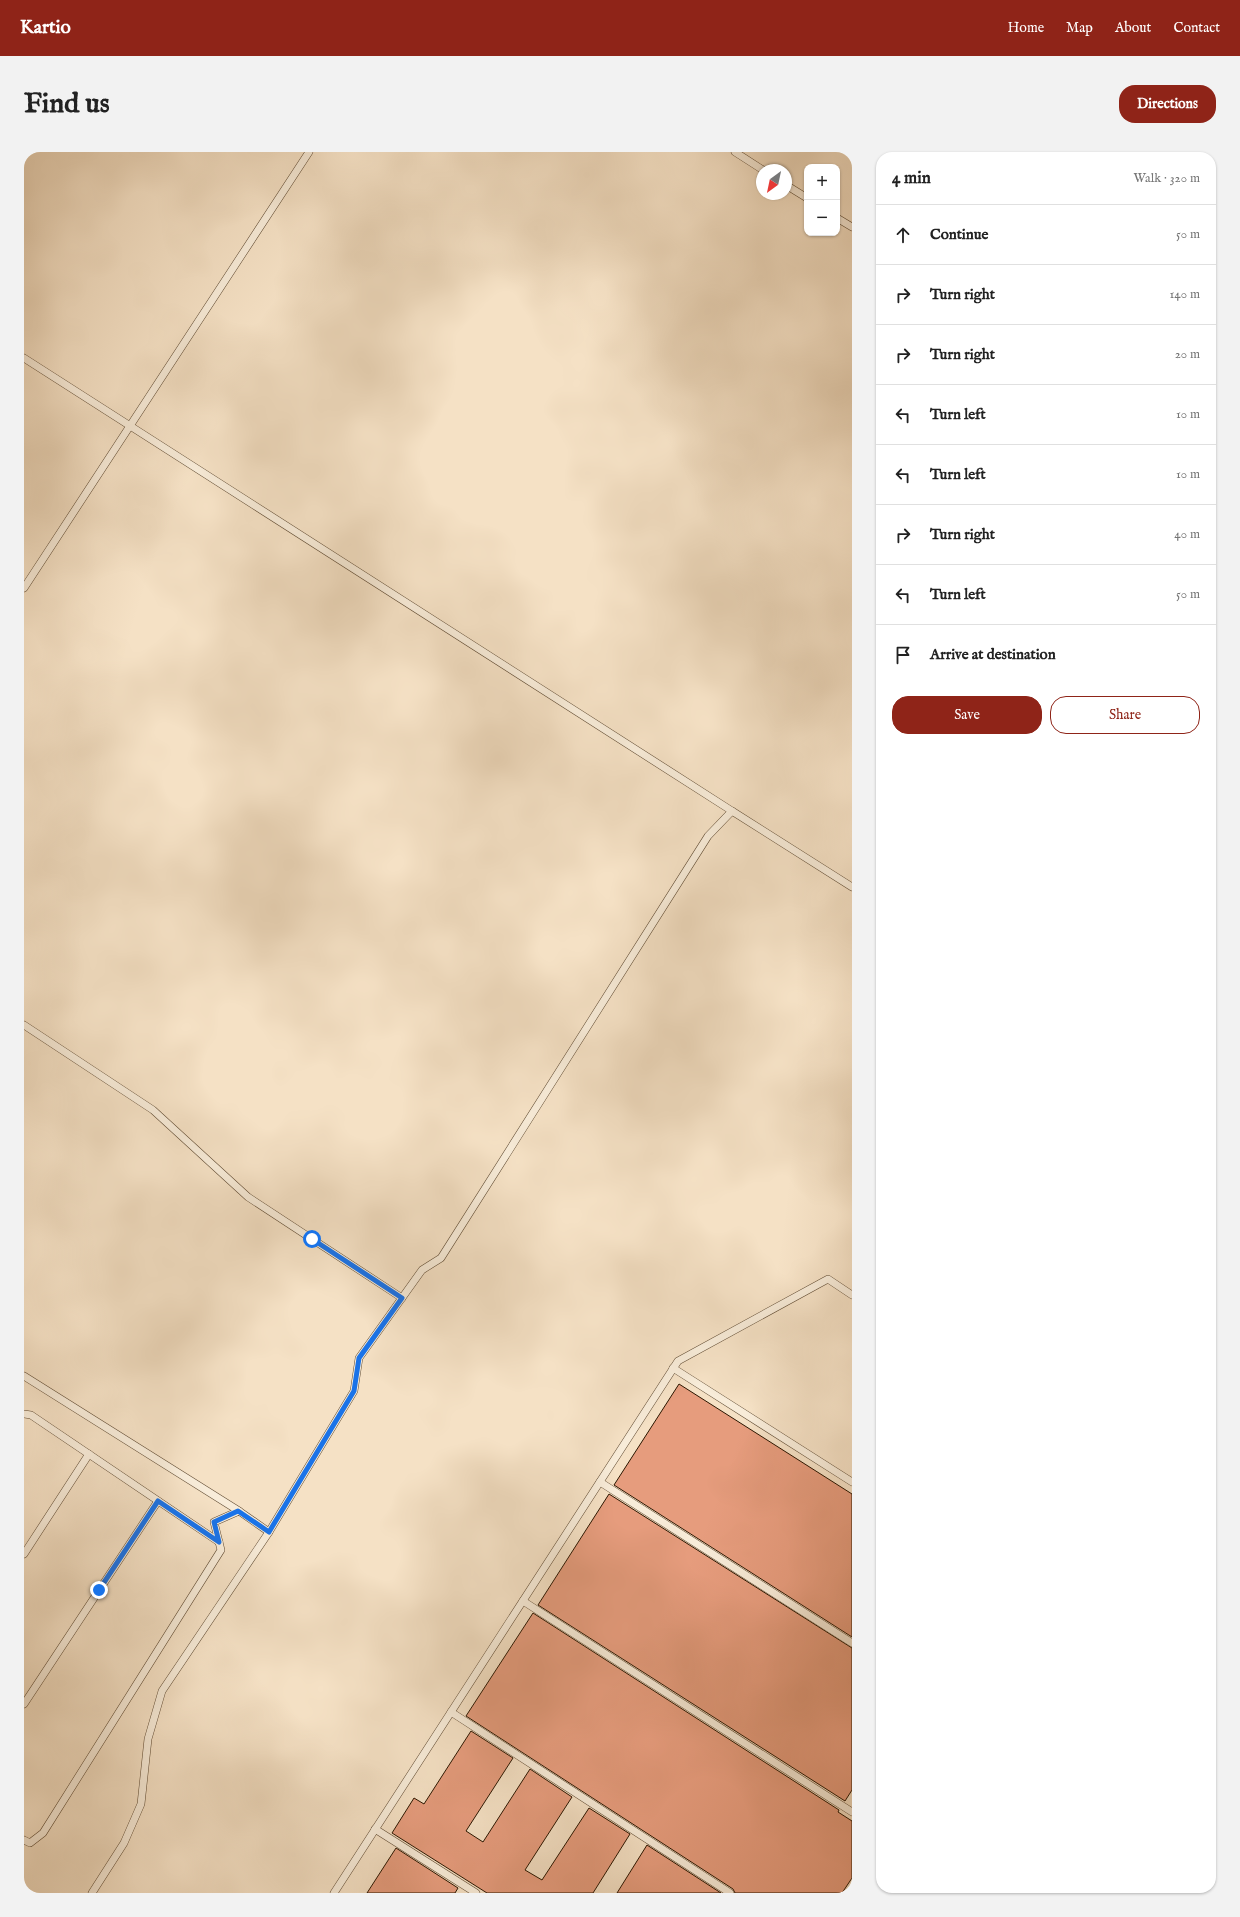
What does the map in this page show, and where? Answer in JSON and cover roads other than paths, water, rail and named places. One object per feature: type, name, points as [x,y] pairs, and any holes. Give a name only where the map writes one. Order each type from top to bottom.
[{"type":"lane","points":[[24,588],[309,152]]},
{"type":"lane","points":[[735,152],[756,166]]},
{"type":"lane","points":[[792,189],[804,196]]},
{"type":"lane","points":[[840,220],[852,227]]},
{"type":"lane","points":[[24,358],[852,887]]},
{"type":"lane","points":[[92,1893],[124,1844],[141,1804],[148,1739],[162,1691],[269,1532],[354,1391],[359,1358],[422,1270],[441,1258],[708,836],[732,811]]},
{"type":"lane","points":[[24,1026],[153,1110],[248,1197],[402,1298]]},
{"type":"lane","points":[[334,1893],[678,1362],[828,1279],[852,1295]]},
{"type":"lane","points":[[673,1368],[852,1482]]},
{"type":"lane","points":[[24,1376],[269,1532]]},
{"type":"lane","points":[[24,1414],[32,1416],[219,1542]]},
{"type":"lane","points":[[24,1554],[89,1454]]},
{"type":"lane","points":[[600,1482],[852,1643]]},
{"type":"lane","points":[[24,1704],[158,1501]]},
{"type":"lane","points":[[24,1840],[30,1843],[43,1833],[221,1550],[214,1522],[238,1511]]},
{"type":"lane","points":[[522,1601],[852,1812]]},
{"type":"lane","points":[[451,1712],[730,1893]]},
{"type":"lane","points":[[375,1829],[476,1893]]}]
